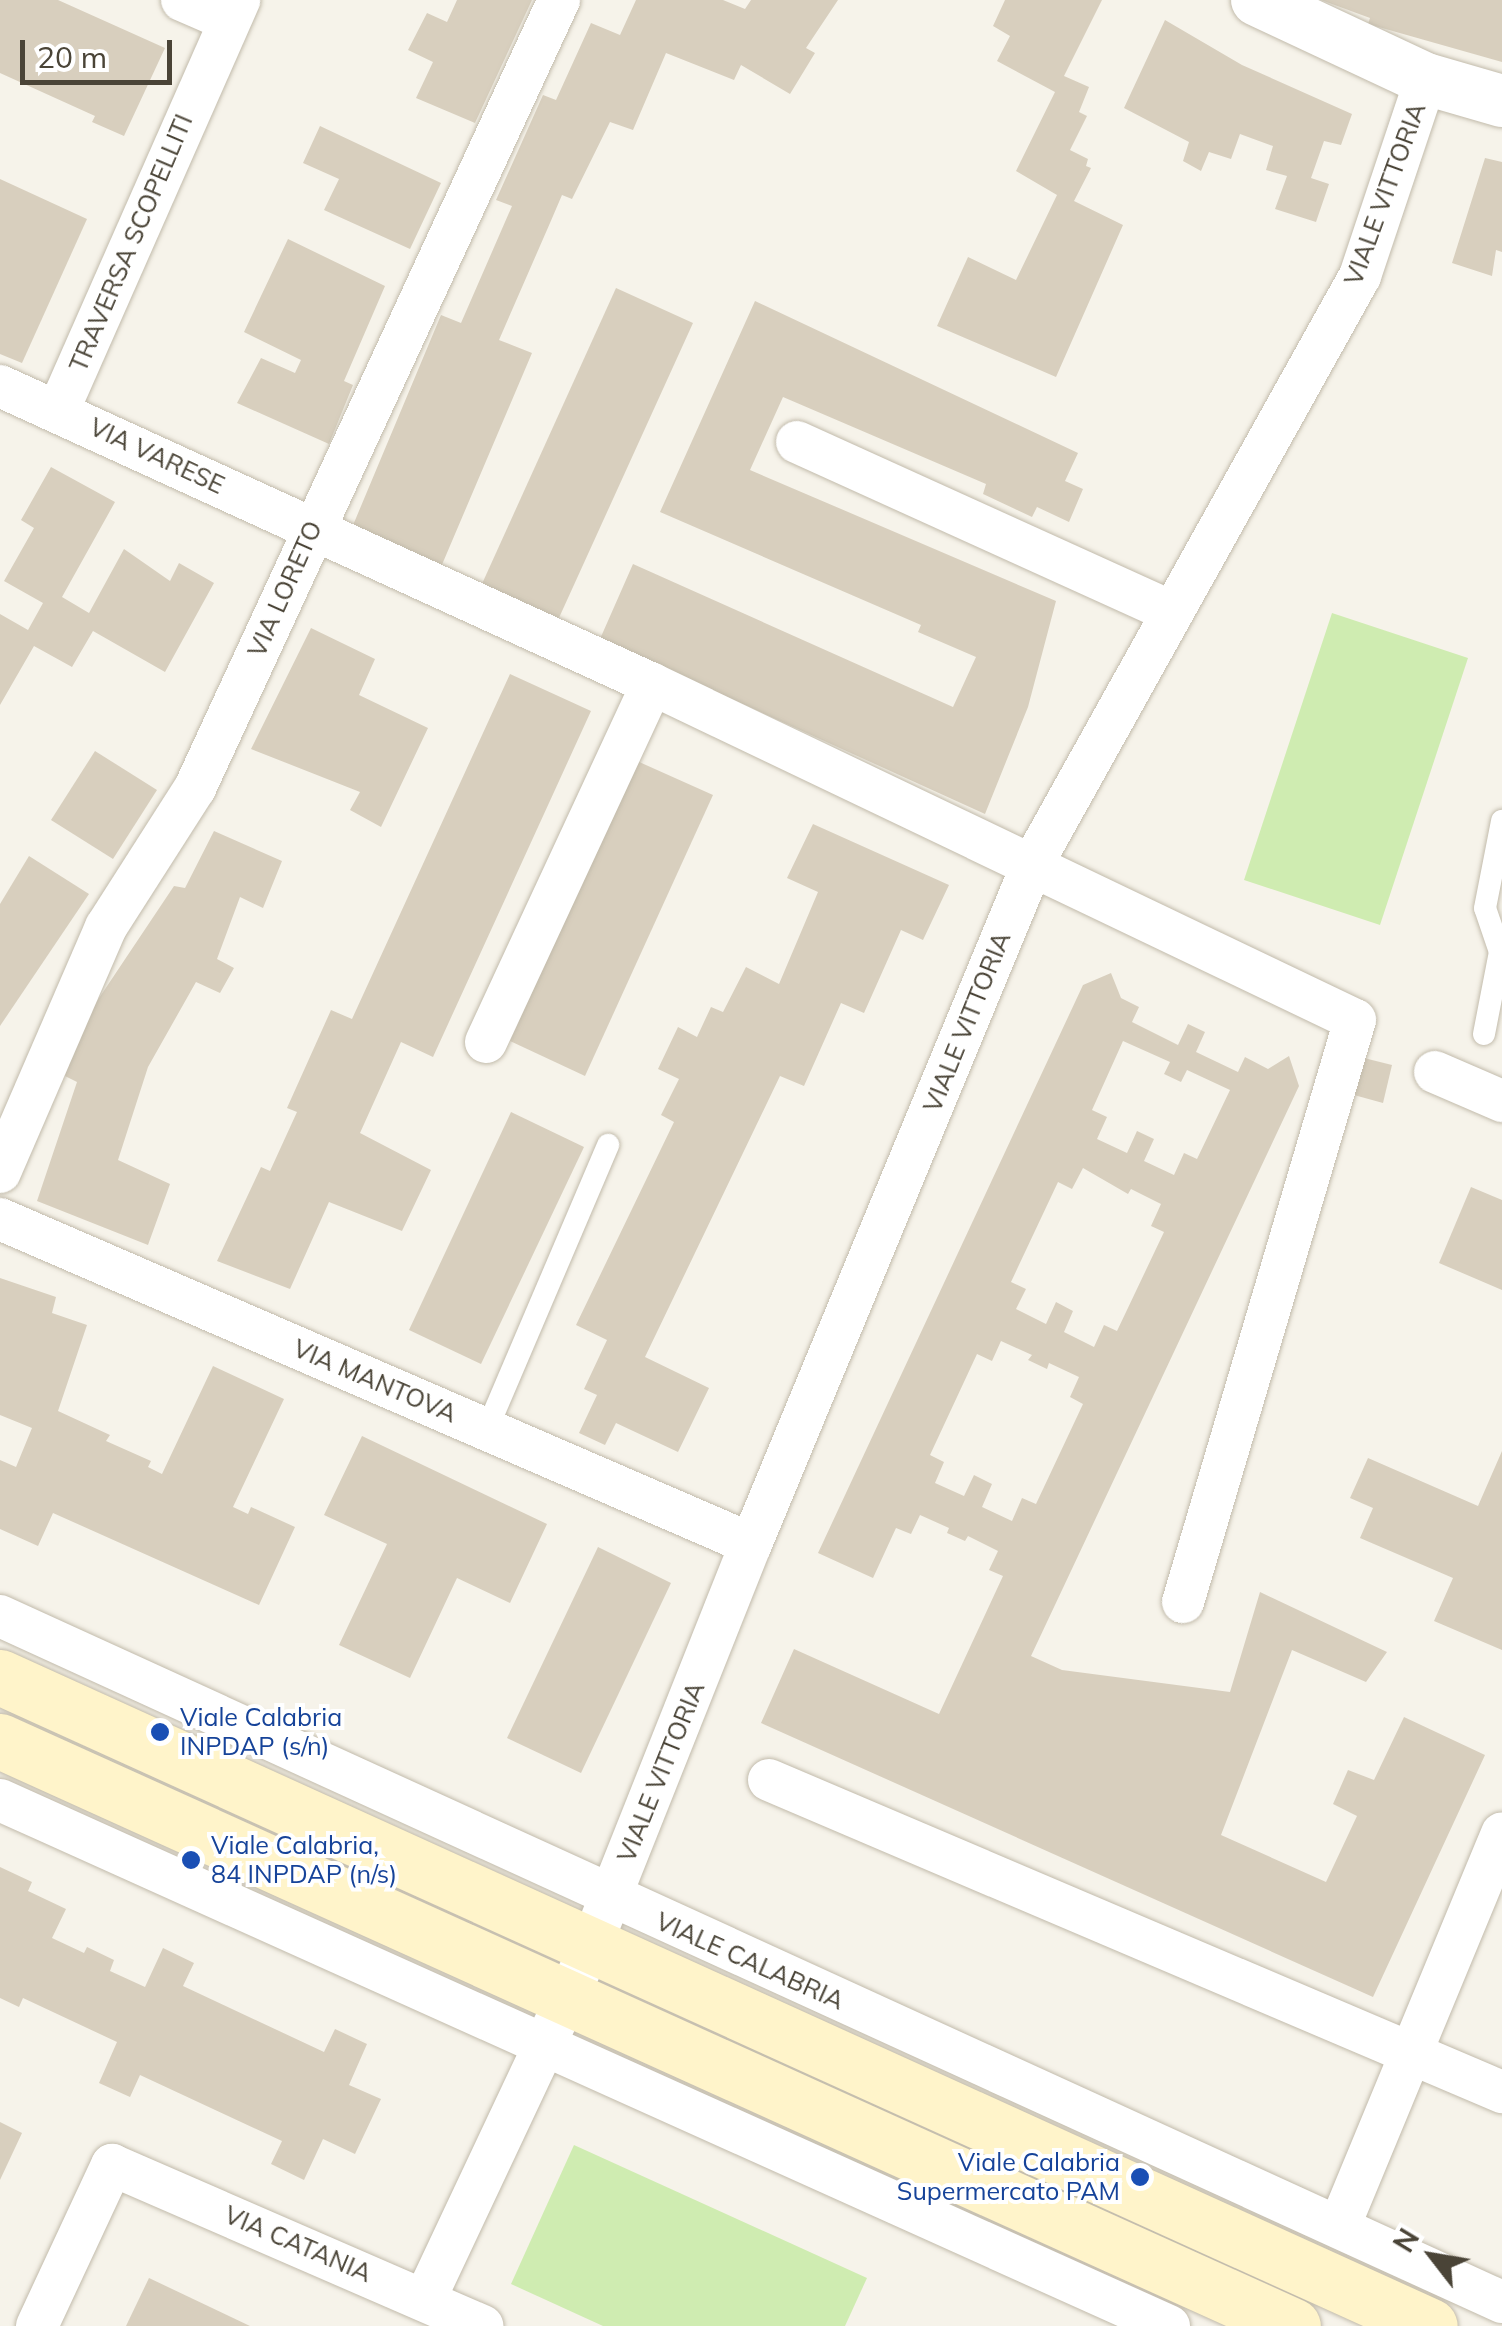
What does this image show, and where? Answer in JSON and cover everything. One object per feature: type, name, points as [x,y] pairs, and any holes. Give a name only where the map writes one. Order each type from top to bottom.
[{"type":"main road","points":[[0,1677],[568,1996],[1124,2295],[1177,2311],[1293,2326]]},
{"type":"main road","points":[[0,1741],[568,1996],[1165,2206],[1430,2326]]},
{"type":"street","name":"TRAVERSA SCOPELLITI","points":[[58,411],[233,10],[182,0]]},
{"type":"street","name":"VIA LORETO","points":[[0,1172],[106,927],[195,788],[312,527],[559,0]]},
{"type":"street","points":[[1257,0],[1426,79],[1502,101]]},
{"type":"street","name":"VIALE VITTORIA","points":[[426,2299],[610,1898],[751,1544],[1033,863],[1360,276],[1426,79]]},
{"type":"street","name":"VIA VARESE","points":[[0,386],[652,684],[1355,1020],[1182,1602]]},
{"type":"street","points":[[798,442],[1172,612]]},
{"type":"street","points":[[486,1042],[652,684]]},
{"type":"street","points":[[1434,1072],[1502,1100]]},
{"type":"street","name":"VIA MANTOVA","points":[[0,1219],[751,1544]]},
{"type":"street","name":"VIALE CALABRIA","points":[[0,1616],[610,1898],[1502,2302]]},
{"type":"street","points":[[769,1780],[1502,2092]]},
{"type":"street","points":[[0,1800],[568,1996]]},
{"type":"street","points":[[1339,2228],[1502,1833]]},
{"type":"street","name":"VIA CATANIA","points":[[37,2326],[112,2165],[482,2326]]},
{"type":"street","points":[[1124,2295],[1165,2206]]},
{"type":"lane","points":[[1484,1034],[1500,952],[1485,908],[1502,821]]},
{"type":"lane","points":[[487,1430],[608,1146]]},
{"type":"green space","points":[[1332,613],[1468,658],[1380,925],[1244,880]]},
{"type":"green space","points":[[574,2145],[867,2278],[845,2326],[603,2326],[511,2284]]},
{"type":"building","points":[[0,0],[58,0],[165,48],[124,136],[92,122],[95,116],[0,73]]},
{"type":"building","points":[[457,0],[532,0],[475,123],[416,98],[433,62],[408,50],[427,13],[447,22]]},
{"type":"building","points":[[636,0],[723,0],[745,9],[751,0],[838,0],[806,48],[815,53],[790,94],[741,65],[734,80],[666,53],[633,130],[610,122],[572,199],[562,195],[499,340],[532,353],[441,567],[351,530],[441,315],[461,323],[512,206],[496,200],[543,95],[556,100],[591,23],[620,35]]},
{"type":"building","points":[[1005,0],[1102,0],[1064,76],[1089,87],[1079,112],[1087,116],[1070,150],[1088,159],[1086,166],[1091,168],[1074,201],[1123,225],[1056,377],[937,326],[968,257],[1016,280],[1057,195],[1016,171],[1055,92],[997,61],[1010,36],[993,26]]},
{"type":"building","points":[[1321,0],[1502,0],[1502,62],[1368,24],[1370,18]]},
{"type":"building","points":[[1165,20],[1242,65],[1352,114],[1341,145],[1324,141],[1311,178],[1329,184],[1316,222],[1275,209],[1287,176],[1266,170],[1273,146],[1240,134],[1231,159],[1209,152],[1201,171],[1183,161],[1189,142],[1124,108]]},
{"type":"building","points":[[320,126],[441,183],[410,249],[324,210],[339,179],[303,163]]},
{"type":"building","points":[[1485,158],[1502,162],[1502,252],[1496,250],[1492,276],[1452,263]]},
{"type":"building","points":[[0,179],[87,219],[22,363],[0,354]]},
{"type":"building","points":[[288,239],[385,286],[344,381],[353,385],[329,444],[237,403],[261,358],[295,373],[301,360],[244,332]]},
{"type":"building","points":[[616,288],[693,323],[558,620],[481,586]]},
{"type":"building","points":[[755,301],[1078,453],[1065,481],[1083,489],[1069,522],[1037,507],[1032,517],[983,494],[986,484],[783,397],[750,470],[1056,601],[1028,707],[985,814],[600,639],[633,564],[953,707],[976,657],[918,632],[921,625],[660,512]]},
{"type":"building","points":[[51,467],[115,502],[62,597],[89,613],[124,549],[170,581],[179,563],[214,583],[165,672],[93,631],[72,667],[34,646],[0,705],[0,614],[28,630],[43,603],[4,581],[34,528],[21,520]]},
{"type":"building","points":[[311,628],[375,659],[359,695],[428,728],[381,827],[350,810],[360,792],[251,749]]},
{"type":"building","points":[[510,674],[591,711],[433,1057],[401,1042],[360,1133],[431,1170],[402,1231],[329,1202],[290,1289],[217,1261],[261,1167],[270,1171],[297,1112],[287,1108],[331,1010],[352,1019]]},
{"type":"building","points":[[95,751],[157,790],[113,859],[51,820]]},
{"type":"building","points":[[637,761],[713,795],[585,1076],[510,1041]]},
{"type":"building","points":[[813,824],[949,885],[923,940],[901,930],[864,1013],[841,1003],[804,1086],[780,1076],[645,1357],[709,1388],[678,1452],[616,1423],[605,1445],[579,1433],[597,1395],[584,1389],[607,1340],[576,1325],[674,1122],[661,1115],[679,1079],[658,1069],[678,1027],[697,1037],[711,1007],[723,1012],[746,967],[779,984],[818,892],[787,878]]},
{"type":"building","points":[[214,831],[282,861],[263,908],[240,897],[217,959],[234,968],[220,993],[196,982],[148,1067],[118,1160],[170,1184],[148,1245],[37,1201],[77,1082],[65,1076],[79,1028],[174,886],[185,888]]},
{"type":"building","points":[[29,856],[89,894],[0,1026],[0,904]]},
{"type":"building","points":[[1111,973],[1121,998],[1139,1007],[1132,1022],[1178,1045],[1188,1024],[1205,1032],[1196,1052],[1238,1072],[1245,1057],[1268,1069],[1289,1056],[1299,1086],[1031,1656],[1062,1670],[1230,1692],[1260,1592],[1387,1652],[1366,1682],[1292,1650],[1221,1835],[1326,1882],[1357,1816],[1333,1804],[1348,1770],[1374,1780],[1404,1717],[1485,1755],[1373,1997],[761,1723],[794,1649],[939,1714],[1003,1576],[989,1570],[998,1551],[968,1536],[965,1541],[947,1533],[949,1528],[920,1515],[911,1534],[896,1528],[873,1578],[818,1553],[1083,985]],"holes":[[[1123,1041],[1170,1062],[1164,1074],[1181,1082],[1187,1070],[1230,1090],[1197,1159],[1184,1153],[1174,1175],[1144,1161],[1154,1139],[1137,1131],[1127,1153],[1097,1139],[1107,1117],[1092,1110]],[[1083,1168],[1128,1194],[1131,1189],[1161,1204],[1151,1226],[1164,1232],[1117,1331],[1104,1325],[1094,1347],[1064,1332],[1073,1311],[1056,1302],[1046,1324],[1016,1309],[1026,1289],[1011,1282],[1058,1182],[1072,1189]],[[1001,1341],[1032,1355],[1028,1360],[1047,1369],[1049,1363],[1079,1377],[1070,1397],[1083,1404],[1036,1504],[1022,1498],[1012,1521],[982,1507],[992,1484],[974,1475],[964,1496],[935,1483],[944,1462],[930,1455],[977,1354],[992,1361]]]},
{"type":"building","points":[[1364,1058],[1392,1065],[1383,1103],[1354,1095]]},
{"type":"building","points":[[511,1112],[584,1147],[481,1364],[409,1330]]},
{"type":"building","points":[[1471,1187],[1502,1200],[1502,1290],[1439,1263]]},
{"type":"building","points":[[0,1278],[56,1297],[52,1313],[87,1325],[58,1411],[110,1435],[106,1441],[151,1461],[148,1467],[162,1474],[213,1366],[284,1399],[233,1507],[248,1514],[251,1507],[295,1527],[259,1605],[53,1513],[38,1546],[0,1529],[0,1460],[16,1467],[32,1428],[0,1415]]},
{"type":"building","points":[[362,1436],[547,1524],[510,1603],[457,1578],[410,1678],[339,1645],[387,1544],[324,1515]]},
{"type":"building","points":[[1502,1451],[1502,1650],[1434,1621],[1453,1578],[1360,1538],[1373,1508],[1350,1498],[1368,1458],[1478,1506]]},
{"type":"building","points":[[598,1547],[671,1583],[581,1773],[507,1738]]},
{"type":"building","points":[[0,1867],[32,1882],[28,1891],[66,1909],[52,1938],[84,1953],[87,1947],[114,1960],[110,1971],[145,1987],[163,1948],[194,1963],[183,1986],[324,2052],[335,2029],[367,2044],[349,2085],[381,2099],[355,2154],[323,2139],[304,2180],[271,2164],[282,2141],[140,2075],[130,2097],[99,2083],[117,2042],[23,1998],[19,2007],[0,1998]]},
{"type":"building","points":[[0,2122],[22,2133],[0,2180]]},
{"type":"building","points":[[149,2278],[250,2326],[126,2326]]},
{"type":"place","name":"Viale Calabria INPDAP (s/n)","points":[[160,1732]]},
{"type":"place","name":"Viale Calabria, 84 INPDAP (n/s)","points":[[191,1860]]},
{"type":"place","name":"Viale Calabria Supermercato PAM","points":[[1140,2177]]}]
